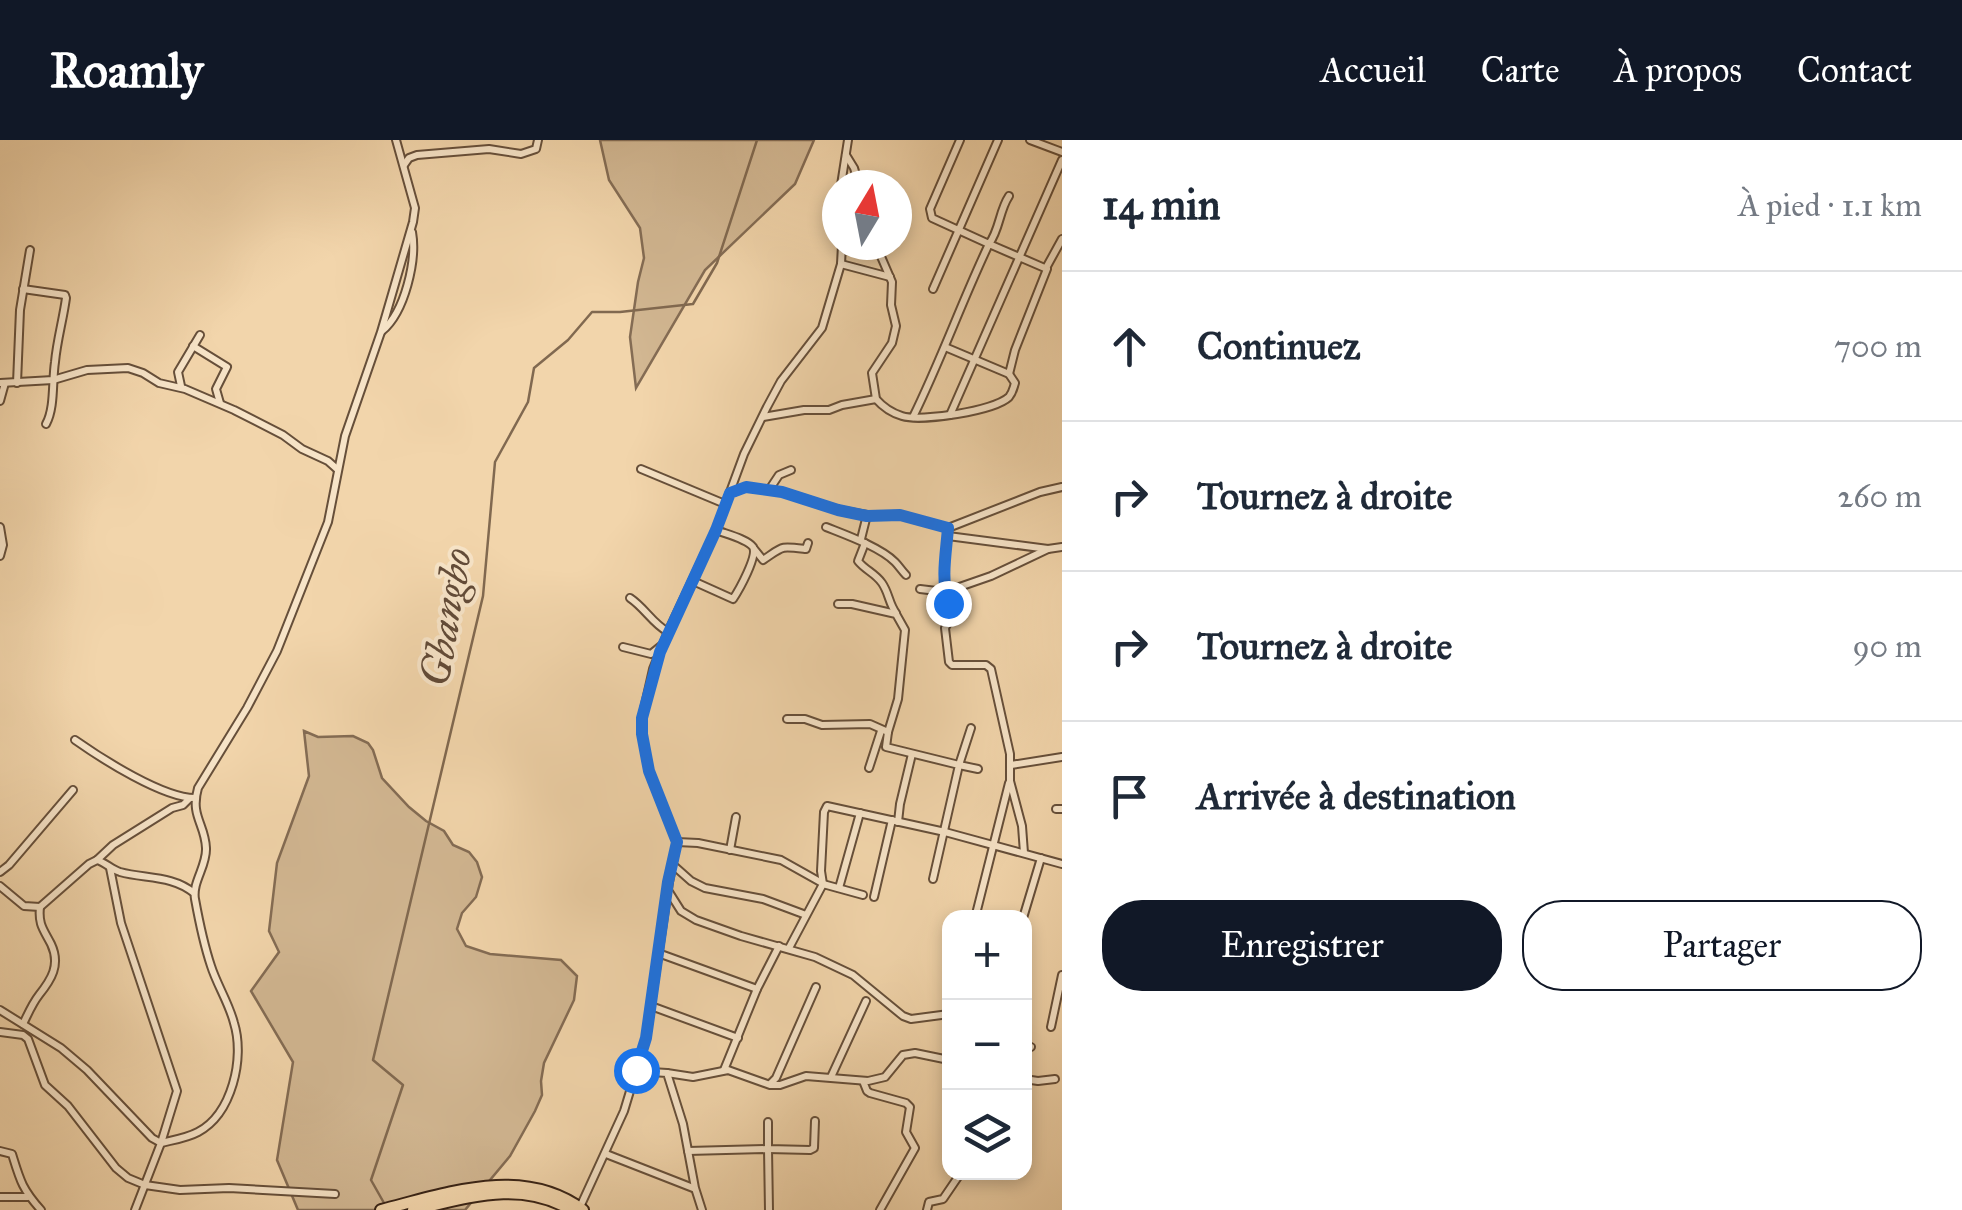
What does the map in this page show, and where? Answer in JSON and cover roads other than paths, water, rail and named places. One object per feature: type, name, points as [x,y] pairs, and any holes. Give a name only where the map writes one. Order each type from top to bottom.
[{"type":"main road","points":[[381,1210],[480,1188],[525,1185],[546,1190],[578,1209]]},
{"type":"main road","points":[[413,1210],[501,1192],[523,1192],[578,1209]]},
{"type":"street","points":[[23,1024],[55,970],[52,946],[38,920],[40,907],[119,840],[192,798],[248,708],[282,639],[332,510],[345,436],[411,230],[415,208],[396,140]]},
{"type":"street","points":[[403,166],[409,158],[426,154],[489,149],[522,154],[536,149],[538,140]]},
{"type":"street","points":[[843,170],[848,140]]},
{"type":"street","points":[[960,140],[930,214],[932,218],[1046,268]]},
{"type":"street","points":[[933,289],[998,140]]},
{"type":"street","points":[[1030,140],[1062,152]]},
{"type":"street","points":[[846,154],[855,170]]},
{"type":"street","points":[[950,415],[1062,160]]},
{"type":"street","points":[[913,417],[960,305],[998,228],[1008,196]]},
{"type":"street","points":[[1009,374],[1046,268],[1062,240]]},
{"type":"street","points":[[17,383],[23,289],[30,250]]},
{"type":"street","points":[[578,1209],[624,1111],[646,1038],[677,842],[649,771],[642,734],[653,669],[762,417],[781,381],[819,334],[842,260]]},
{"type":"street","points":[[876,400],[872,372],[895,336],[896,326],[890,277],[883,260]]},
{"type":"street","points":[[842,264],[890,277]]},
{"type":"street","points":[[23,289],[66,298],[52,412],[46,424]]},
{"type":"street","points":[[181,388],[178,374],[200,334]]},
{"type":"street","points":[[193,346],[226,366],[216,389],[221,404]]},
{"type":"street","points":[[762,417],[876,400],[899,415],[950,415],[1008,398],[1015,383],[1009,374],[945,347]]},
{"type":"street","points":[[0,401],[3,383],[53,380],[86,370],[120,368],[221,404],[337,465]]},
{"type":"street","points":[[641,469],[725,504]]},
{"type":"street","points":[[738,470],[746,487]]},
{"type":"street","points":[[769,490],[779,476],[791,470]]},
{"type":"street","points":[[730,493],[746,487],[782,492],[838,510],[867,516],[900,515],[948,532],[1048,549]]},
{"type":"street","points":[[948,532],[1040,492],[1062,487]]},
{"type":"street","points":[[867,516],[858,560],[883,584],[890,597],[890,608],[906,630],[898,699],[869,768]]},
{"type":"street","points":[[0,527],[4,545],[0,556]]},
{"type":"street","points":[[826,528],[863,541],[894,560],[906,575]]},
{"type":"street","points":[[716,530],[750,544],[763,560],[774,550],[806,549],[808,543]]},
{"type":"street","points":[[948,532],[944,560],[951,618],[945,628],[949,662],[986,665],[991,669],[1010,765],[1010,781],[976,910]]},
{"type":"street","points":[[920,589],[945,592],[1048,549],[1062,547]]},
{"type":"street","points":[[693,581],[733,599],[754,549]]},
{"type":"street","points":[[630,598],[668,632]]},
{"type":"street","points":[[838,604],[896,614]]},
{"type":"street","points":[[623,647],[652,654],[662,645]]},
{"type":"street","points":[[643,652],[653,669]]},
{"type":"street","points":[[787,719],[805,719],[822,725],[875,725],[884,732],[886,747],[978,769]]},
{"type":"street","points":[[933,880],[970,728]]},
{"type":"street","points":[[75,740],[118,768],[192,798]]},
{"type":"street","points":[[874,897],[912,754]]},
{"type":"street","points":[[1010,765],[1062,757]]},
{"type":"street","points":[[1010,781],[1022,826],[1024,853]]},
{"type":"street","points":[[0,872],[73,790]]},
{"type":"street","points":[[0,1010],[74,1058],[152,1138],[161,1143],[208,1126],[233,1085],[238,1046],[235,1024],[206,952],[194,893],[206,848],[192,798]]},
{"type":"street","points":[[788,948],[823,884],[828,806],[1062,864]]},
{"type":"street","points":[[839,888],[860,813]]},
{"type":"street","points":[[730,850],[736,817]]},
{"type":"street","points":[[677,842],[782,860],[823,884],[863,895]]},
{"type":"street","points":[[1025,910],[1040,858]]},
{"type":"street","points":[[97,860],[124,873],[172,881],[194,893]]},
{"type":"street","points":[[672,864],[705,888],[764,899],[806,915]]},
{"type":"street","points":[[110,868],[121,922],[177,1090],[135,1210]]},
{"type":"street","points":[[2,889],[24,906],[40,907]]},
{"type":"street","points":[[668,891],[681,911],[696,920],[815,957],[853,974],[903,1016],[911,1019],[942,1015]]},
{"type":"street","points":[[724,1070],[778,946]]},
{"type":"street","points":[[658,953],[757,990]]},
{"type":"street","points":[[1051,1027],[1062,975]]},
{"type":"street","points":[[770,1085],[816,987]]},
{"type":"street","points":[[831,1078],[866,1001]]},
{"type":"street","points":[[651,1006],[738,1038]]},
{"type":"street","points":[[0,1032],[28,1039],[49,1091],[68,1106],[119,1172],[132,1180],[180,1190],[229,1188],[335,1194]]},
{"type":"street","points":[[636,1070],[693,1077],[724,1070],[780,1085],[806,1076],[880,1080],[903,1055],[915,1053],[942,1058]]},
{"type":"street","points":[[668,1073],[684,1124],[694,1188],[702,1210]]},
{"type":"street","points":[[1032,1081],[1055,1079]]},
{"type":"street","points":[[862,1081],[870,1093],[910,1107],[906,1132],[915,1148],[880,1210]]},
{"type":"street","points":[[688,1150],[814,1148],[815,1120]]},
{"type":"street","points":[[768,1122],[769,1210]]},
{"type":"street","points":[[0,1151],[12,1154],[19,1181],[41,1210]]},
{"type":"street","points":[[606,1154],[694,1188]]},
{"type":"street","points":[[927,1210],[929,1202],[943,1198],[955,1180]]},
{"type":"street","points":[[0,1197],[30,1198]]},
{"type":"waterway","name":"Gbangbo","points":[[384,1203],[371,1180],[403,1085],[373,1060],[483,596],[495,462],[528,402],[534,368],[568,340],[592,312],[693,304],[717,263],[757,140]]}]
